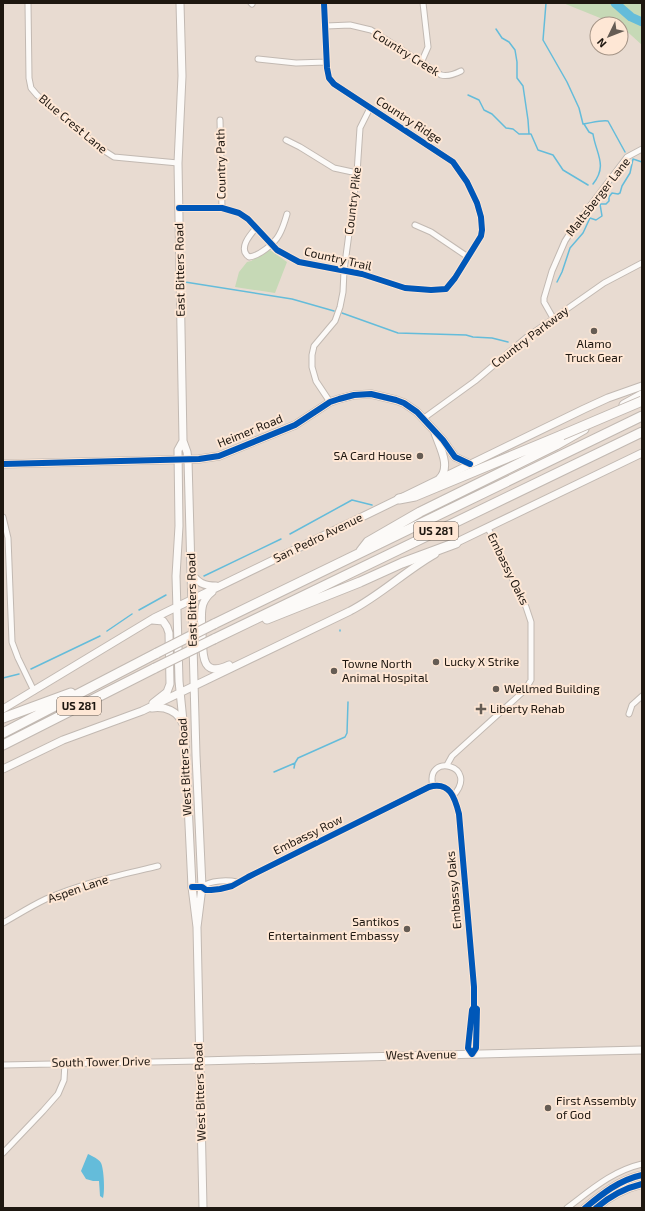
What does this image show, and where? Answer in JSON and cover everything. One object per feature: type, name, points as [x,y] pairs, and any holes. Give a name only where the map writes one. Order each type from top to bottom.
[{"type":"highway","points":[[360,553],[368,542],[420,512],[561,442],[642,395]]},
{"type":"highway","points":[[399,499],[415,496],[642,401]]},
{"type":"highway","name":"US 281","points":[[3,733],[214,624],[642,416]]},
{"type":"highway","name":"US 281","points":[[3,745],[214,639],[642,432]]},
{"type":"highway","points":[[230,632],[272,618],[402,563],[456,543]]},
{"type":"highway","points":[[3,718],[57,697],[93,686]]},
{"type":"main road","name":"East Bitters Road","points":[[180,3],[182,77],[178,163],[183,441],[188,460],[194,687]]},
{"type":"main road","name":"San Pedro Avenue","points":[[3,709],[150,620],[598,402],[642,386]]},
{"type":"main road","name":"Heimer Road","points":[[3,464],[188,460],[219,456],[295,425],[330,402],[354,395],[378,395],[404,403],[424,418],[455,457],[470,464]]},
{"type":"main road","name":"Heimer Road","points":[[435,432],[445,464],[444,472],[438,480]]},
{"type":"main road","name":"East Bitters Road","points":[[177,607],[176,576],[179,526],[178,450],[183,441]]},
{"type":"main road","points":[[3,769],[69,737],[142,711],[180,694],[356,608],[385,590],[424,561],[456,543],[642,453]]},
{"type":"main road","points":[[191,573],[203,585],[218,586]]},
{"type":"main road","points":[[218,586],[206,598],[202,606],[204,660],[208,666],[215,669],[232,664],[241,664]]},
{"type":"main road","name":"West Bitters Road","points":[[177,607],[179,681],[184,726],[192,887],[197,927],[204,1208]]},
{"type":"main road","points":[[142,711],[167,692],[170,682],[169,631],[163,621],[150,620]]},
{"type":"main road","name":"West Bitters Road","points":[[194,687],[202,887],[197,927]]},
{"type":"main road","points":[[142,711],[156,708],[168,709],[179,717],[184,726]]},
{"type":"main road","name":"West Avenue","points":[[200,1061],[503,1052],[642,1050]]},
{"type":"main road","points":[[585,1208],[613,1186],[631,1178],[642,1176]]},
{"type":"main road","points":[[596,1208],[611,1196],[642,1184]]},
{"type":"street","name":"Blue Crest Lane","points":[[28,3],[29,78],[31,88],[37,95],[100,148],[114,157],[178,163]]},
{"type":"street","name":"Country Ridge","points":[[324,3],[329,78],[334,84],[453,162],[470,186],[481,217],[482,230],[481,236],[468,257]]},
{"type":"street","points":[[421,63],[428,47],[423,3]]},
{"type":"street","name":"Country Creek","points":[[326,26],[350,25],[370,30],[441,75],[453,75],[462,71]]},
{"type":"street","points":[[258,59],[296,63],[327,62]]},
{"type":"street","name":"Country Pike","points":[[330,402],[316,381],[313,373],[312,355],[316,344],[335,321],[340,307],[357,173],[360,128],[370,108]]},
{"type":"street","name":"Country Path","points":[[220,120],[222,208]]},
{"type":"street","points":[[286,140],[334,168],[357,173]]},
{"type":"street","name":"Maltsberger Lane","points":[[553,318],[544,302],[544,298],[552,271],[565,241],[627,157],[642,149]]},
{"type":"street","name":"Country Trail","points":[[179,208],[222,208],[233,211],[244,216],[271,244],[284,254],[299,262],[362,274],[405,288],[420,290],[446,289],[468,257]]},
{"type":"street","points":[[256,228],[248,238],[244,251],[249,257],[253,257],[279,236],[287,214]]},
{"type":"street","points":[[415,225],[431,232],[468,257]]},
{"type":"street","name":"Country Parkway","points":[[424,418],[475,381],[524,339],[553,318],[604,283],[642,263]]},
{"type":"street","points":[[3,517],[8,538],[14,649],[34,691]]},
{"type":"street","name":"Embassy Oaks","points":[[433,786],[432,777],[439,766],[447,765],[452,756],[525,690],[531,680],[531,622],[526,607],[488,528]]},
{"type":"street","points":[[629,714],[632,705],[642,696]]},
{"type":"street","points":[[433,786],[438,785],[445,788],[453,796],[458,791],[461,785],[459,772],[453,767],[447,765]]},
{"type":"street","name":"Embassy Row","points":[[192,887],[202,887],[208,890],[232,886],[433,786]]},
{"type":"street","name":"Embassy Oaks","points":[[453,796],[459,814],[474,987],[474,1007],[472,1010],[468,1048],[472,1054]]},
{"type":"street","name":"Aspen Lane","points":[[3,923],[68,890],[91,882],[158,866]]},
{"type":"street","name":"South Tower Drive","points":[[3,1065],[200,1061]]},
{"type":"street","points":[[3,1153],[58,1094],[64,1080],[65,1063]]},
{"type":"street","points":[[567,1208],[601,1182],[616,1173],[642,1164]]},
{"type":"green space","points":[[563,3],[642,3],[642,45],[629,33],[629,16],[595,16]]},
{"type":"green space","points":[[270,250],[287,262],[275,293],[235,287],[239,272],[247,262]]},
{"type":"water","points":[[88,1154],[99,1160],[101,1163],[104,1180],[103,1198],[100,1196],[99,1181],[86,1179],[81,1171]]},
{"type":"waterway","points":[[546,3],[543,40],[567,82],[579,108],[583,124],[608,121],[625,152]]},
{"type":"waterway","points":[[615,3],[631,17],[642,22]]},
{"type":"waterway","points":[[496,29],[502,38],[509,42],[515,50],[517,78],[523,86],[529,134]]},
{"type":"waterway","points":[[468,95],[479,100],[484,110],[492,114],[506,128],[513,129],[519,134],[531,134],[538,150],[553,155],[563,170],[588,185]]},
{"type":"waterway","points":[[584,124],[589,132],[593,134],[600,159],[600,171],[593,184]]},
{"type":"waterway","points":[[557,282],[570,248],[583,233],[590,218],[596,220],[602,216],[600,204],[606,204],[612,193],[620,193],[622,186],[630,173],[633,159],[642,162]]},
{"type":"waterway","points":[[185,282],[292,299],[334,311]]},
{"type":"waterway","points":[[342,313],[398,333],[466,335],[492,338],[508,342]]},
{"type":"waterway","points":[[290,534],[352,500],[372,505]]},
{"type":"waterway","points":[[204,576],[281,539]]},
{"type":"waterway","points":[[139,610],[166,595]]},
{"type":"waterway","points":[[107,631],[132,614]]},
{"type":"waterway","points":[[31,669],[100,636]]},
{"type":"waterway","points":[[3,678],[19,674]]},
{"type":"waterway","points":[[274,772],[295,763],[298,758],[345,737],[347,733],[348,702]]},
{"type":"waterway","points":[[294,768],[295,763]]},
{"type":"cycle path","points":[[179,208],[222,208],[239,213],[248,219],[277,250],[299,262],[362,274],[405,288],[431,290],[446,289],[455,278],[481,236],[482,230],[481,217],[477,203],[467,182],[453,162],[334,84],[329,78],[327,68],[324,3]]},
{"type":"cycle path","points":[[3,464],[199,459],[219,456],[295,425],[330,402],[354,395],[371,394],[404,403],[417,412],[443,440],[455,457],[470,464]]},
{"type":"cycle path","points":[[192,887],[202,887],[206,890],[211,890],[232,886],[429,787],[442,786],[450,792],[456,802],[459,814],[474,987],[474,1007],[472,1010],[468,1048],[472,1054],[476,1048],[477,1009],[474,1007]]},
{"type":"cycle path","points":[[585,1208],[618,1184],[642,1175]]},
{"type":"cycle path","points":[[596,1208],[618,1193],[642,1184]]},
{"type":"place","name":"Alamo Truck Gear","points":[[594,331]]},
{"type":"place","name":"SA Card House","points":[[420,456]]},
{"type":"place","name":"Lucky X Strike","points":[[436,662]]},
{"type":"place","name":"Towne North Animal Hospital","points":[[334,671]]},
{"type":"place","name":"Wellmed Building","points":[[496,689]]},
{"type":"place","name":"Liberty Rehab","points":[[481,709]]},
{"type":"place","name":"Santikos Entertainment Embassy","points":[[407,929]]},
{"type":"place","name":"First Assembly of God","points":[[548,1108]]}]
